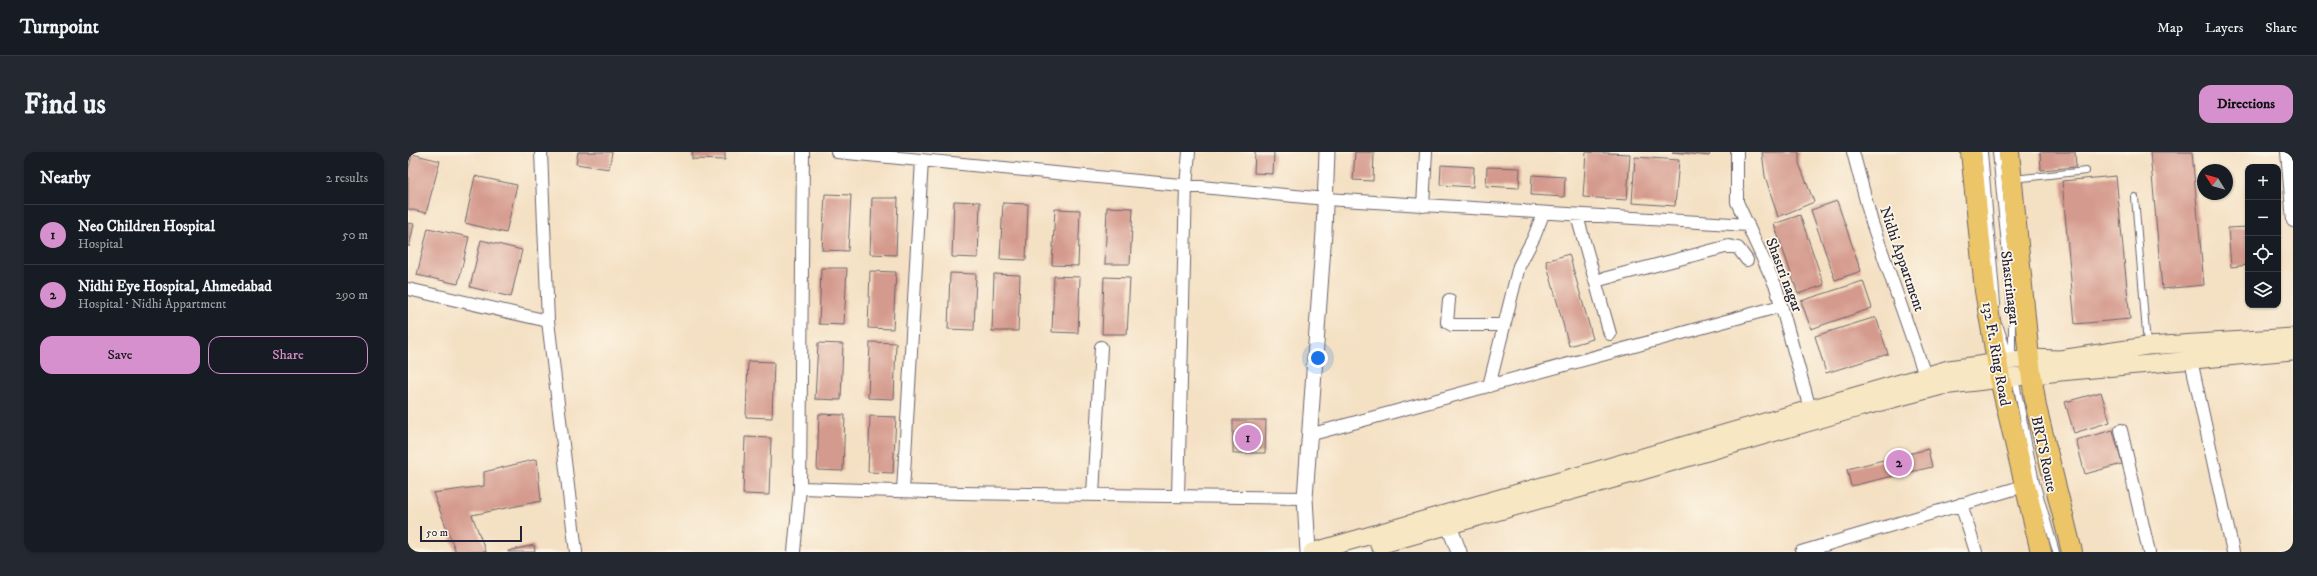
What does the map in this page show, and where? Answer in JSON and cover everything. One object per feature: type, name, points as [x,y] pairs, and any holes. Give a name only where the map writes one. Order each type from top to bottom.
[{"type":"main road","name":"132 Ft. Ring Road","points":[[1971,152],[1985,291],[2014,369],[2036,407],[2072,552]]},
{"type":"main road","name":"132 Ft. Ring Road","points":[[2009,152],[2012,179],[2014,369],[2024,486],[2041,552]]},
{"type":"main road","points":[[1312,552],[1447,520],[1862,406],[2014,369],[2060,359],[2147,346],[2293,337]]},
{"type":"main road","points":[[1352,552],[1447,520],[1810,408],[1949,368],[2014,369],[2191,360],[2293,351]]},
{"type":"street","points":[[541,152],[548,321],[576,552]]},
{"type":"street","points":[[794,552],[800,488],[803,152]]},
{"type":"street","points":[[837,152],[880,154],[922,160],[938,157],[1186,186],[1326,199],[1543,214],[1748,225]]},
{"type":"street","points":[[1178,496],[1186,186],[1189,152]]},
{"type":"street","points":[[1308,552],[1306,498],[1309,435],[1328,152]]},
{"type":"street","points":[[1423,206],[1426,152]]},
{"type":"street","name":"Shastri nagar","points":[[1737,152],[1737,202],[1776,287],[1810,408]]},
{"type":"street","name":"Nidhi Appartment","points":[[1854,152],[1872,224],[1925,375]]},
{"type":"street","points":[[2287,152],[2293,221]]},
{"type":"street","points":[[903,491],[922,160]]},
{"type":"street","points":[[1489,386],[1519,266],[1532,242],[1543,214]]},
{"type":"street","points":[[1577,216],[1610,334]]},
{"type":"street","points":[[1595,281],[1728,246],[1738,248],[1746,260]]},
{"type":"street","points":[[408,289],[548,321]]},
{"type":"street","points":[[1449,300],[1446,316],[1448,322],[1452,325],[1504,325]]},
{"type":"street","points":[[1309,435],[1781,306]]},
{"type":"street","points":[[1093,495],[1101,347]]},
{"type":"street","points":[[2191,360],[2233,552]]},
{"type":"street","points":[[2121,430],[2149,552]]},
{"type":"street","points":[[1803,552],[2024,486]]},
{"type":"street","points":[[800,488],[1093,495],[1306,498]]},
{"type":"street","points":[[1961,504],[1976,552]]},
{"type":"street","points":[[1447,520],[1458,552]]},
{"type":"lane","name":"Shastrinagar","points":[[1984,152],[1998,314]]},
{"type":"lane","name":"Shastrinagar","points":[[1996,152],[2012,318],[2014,369]]},
{"type":"lane","points":[[2012,179],[2086,171]]},
{"type":"lane","points":[[2135,197],[2147,346]]},
{"type":"lane","name":"Shastrinagar","points":[[1998,322],[2014,369]]},
{"type":"lane","name":"BRTS Route","points":[[2014,369],[2036,482],[2056,552]]},
{"type":"building","points":[[578,152],[612,152],[609,169],[576,164]]},
{"type":"building","points":[[692,152],[725,152],[725,160],[692,159]]},
{"type":"building","points":[[1255,152],[1274,152],[1273,174],[1254,173]]},
{"type":"building","points":[[1355,152],[1374,152],[1373,181],[1353,180]]},
{"type":"building","points":[[1586,152],[1630,154],[1627,200],[1583,197]]},
{"type":"building","points":[[1672,152],[1710,152],[1709,156]]},
{"type":"building","points":[[1762,152],[1799,152],[1799,163],[1814,202],[1778,217],[1765,176]]},
{"type":"building","points":[[2040,152],[2075,152],[2076,167],[2041,170]]},
{"type":"building","points":[[2150,152],[2192,152],[2204,285],[2162,289]]},
{"type":"building","points":[[412,154],[440,161],[426,213],[408,209],[408,171]]},
{"type":"building","points":[[1635,157],[1679,160],[1675,206],[1632,203]]},
{"type":"building","points":[[1441,165],[1474,167],[1473,187],[1440,185]]},
{"type":"building","points":[[1487,167],[1520,168],[1519,188],[1486,186]]},
{"type":"building","points":[[1532,175],[1565,177],[1564,197],[1531,195]]},
{"type":"building","points":[[475,176],[517,185],[506,233],[465,223]]},
{"type":"building","points":[[2116,176],[2130,319],[2075,324],[2062,181]]},
{"type":"building","points":[[825,194],[851,195],[848,251],[822,250]]},
{"type":"building","points":[[872,198],[898,198],[896,255],[870,254]]},
{"type":"building","points":[[954,201],[980,202],[978,258],[952,257]]},
{"type":"building","points":[[1837,201],[1861,271],[1835,280],[1811,210]]},
{"type":"building","points":[[1003,203],[1028,204],[1026,260],[1000,259]]},
{"type":"building","points":[[1107,207],[1133,208],[1130,264],[1105,264]]},
{"type":"building","points":[[1055,209],[1080,210],[1078,266],[1052,265]]},
{"type":"building","points":[[1800,215],[1824,285],[1798,294],[1774,224]]},
{"type":"building","points":[[408,223],[414,224],[409,247],[408,246]]},
{"type":"building","points":[[2245,227],[2245,265],[2231,267],[2228,228]]},
{"type":"building","points":[[428,228],[469,237],[458,284],[417,275]]},
{"type":"building","points":[[481,240],[522,250],[511,297],[470,287]]},
{"type":"building","points":[[1569,254],[1593,339],[1569,346],[1546,261]]},
{"type":"building","points":[[821,268],[847,268],[844,325],[819,324]]},
{"type":"building","points":[[870,271],[896,272],[893,329],[868,328]]},
{"type":"building","points":[[950,273],[976,274],[974,330],[948,329]]},
{"type":"building","points":[[994,274],[1020,275],[1018,331],[992,331]]},
{"type":"building","points":[[1054,276],[1080,277],[1078,333],[1052,332]]},
{"type":"building","points":[[1104,277],[1130,278],[1127,334],[1102,334]]},
{"type":"building","points":[[1863,281],[1872,308],[1811,329],[1801,301]]},
{"type":"building","points":[[1876,317],[1888,354],[1826,373],[1815,336]]},
{"type":"building","points":[[870,342],[896,343],[894,399],[868,398]]},
{"type":"building","points":[[818,343],[843,344],[841,400],[815,399]]},
{"type":"building","points":[[748,361],[774,362],[772,418],[746,417]]},
{"type":"building","points":[[2101,392],[2110,422],[2074,433],[2065,402]]},
{"type":"building","points":[[819,414],[845,415],[843,471],[817,470]]},
{"type":"building","points":[[870,416],[896,417],[893,473],[868,472]]},
{"type":"building","points":[[1233,420],[1266,420],[1265,453],[1233,453]]},
{"type":"building","points":[[2113,430],[2122,464],[2085,474],[2076,440]]},
{"type":"building","points":[[745,437],[771,438],[769,495],[743,494]]},
{"type":"building","points":[[1928,449],[1932,467],[1851,486],[1847,469]]},
{"type":"building","points":[[537,459],[541,501],[472,515],[486,552],[456,552],[433,493],[484,486],[484,472]]},
{"type":"building","points":[[534,545],[535,552],[508,552],[508,551]]},
{"type":"place","name":"Neo Children Hospital","points":[[1248,438]]},
{"type":"place","name":"Nidhi Eye Hospital, Ahmedabad","points":[[1899,463]]}]
